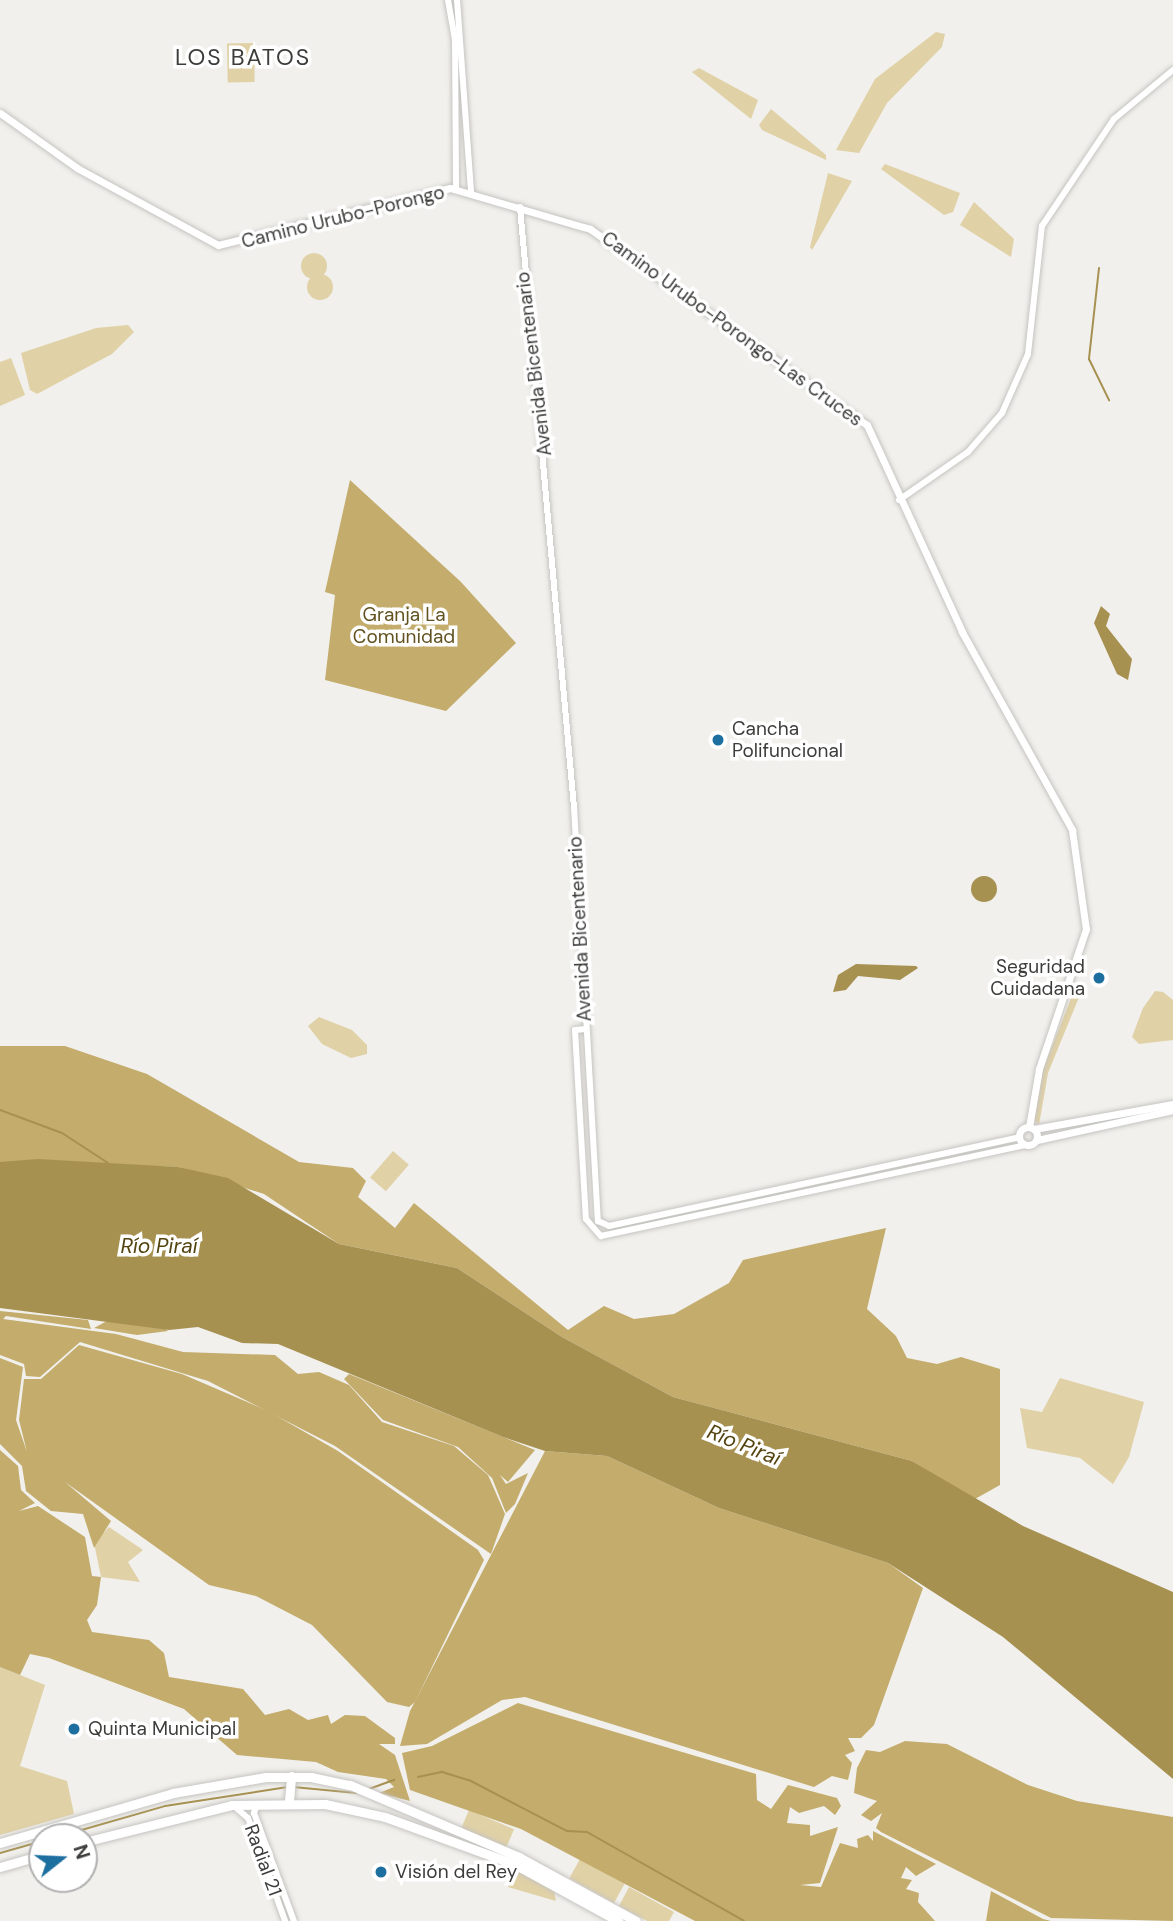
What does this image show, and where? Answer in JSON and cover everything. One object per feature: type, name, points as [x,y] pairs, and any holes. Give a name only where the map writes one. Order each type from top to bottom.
[{"type":"highway","points":[[289,1798],[290,1778]]},
{"type":"highway","points":[[0,1843],[173,1793],[290,1778],[350,1785],[519,1857],[636,1921]]},
{"type":"highway","points":[[98,1838],[232,1805],[289,1798],[407,1825],[514,1864],[618,1921]]},
{"type":"highway","points":[[0,1867],[28,1859]]},
{"type":"main road","name":"Camino Urubo-Porongo","points":[[0,113],[77,168],[224,246],[456,189],[471,192]]},
{"type":"main road","name":"Camino Urubo-Porongo-Las Cruces","points":[[471,192],[520,206],[609,238],[853,414],[878,442],[900,500],[962,632],[1072,830],[1086,929],[1039,1069],[1031,1128]]},
{"type":"main road","points":[[1173,1104],[1031,1128],[1019,1137],[1027,1146],[1037,1140],[1173,1110]]},
{"type":"main road","points":[[1031,1128],[1037,1140]]},
{"type":"street","points":[[448,0],[455,40],[456,189]]},
{"type":"street","points":[[457,0],[464,26],[471,192]]},
{"type":"street","points":[[900,500],[968,452],[1002,413],[1028,354],[1034,256],[1045,220],[1114,119],[1173,70]]},
{"type":"street","name":"Avenida Bicentenario","points":[[520,206],[527,338],[547,476],[597,1218],[609,1226]]},
{"type":"street","name":"Avenida Bicentenario","points":[[586,1033],[575,1033],[586,1219],[594,1233],[612,1236]]},
{"type":"street","points":[[577,1077],[589,1076]]},
{"type":"street","points":[[1019,1137],[609,1226],[612,1236],[1027,1146]]},
{"type":"street","points":[[994,1144],[997,1154]]},
{"type":"street","points":[[958,1152],[960,1162]]},
{"type":"street","points":[[702,1205],[705,1216]]},
{"type":"street","points":[[645,1217],[647,1228]]},
{"type":"street","name":"Radial 21","points":[[260,1801],[254,1813],[256,1829],[285,1921]]},
{"type":"street","name":"Radial 21","points":[[232,1805],[256,1829],[294,1921]]},
{"type":"shaded area","points":[[936,32],[945,34],[942,47],[887,103],[859,153],[836,150],[875,79]]},
{"type":"shaded area","points":[[227,43],[254,43],[255,82],[228,82]]},
{"type":"shaded area","points":[[699,68],[758,100],[751,119],[692,72]]},
{"type":"shaded area","points":[[771,109],[826,155],[826,160],[762,130],[759,125]]},
{"type":"shaded area","points":[[885,164],[960,193],[953,212],[944,215],[881,169]]},
{"type":"shaded area","points":[[828,173],[852,181],[812,250],[810,247]]},
{"type":"shaded area","points":[[974,202],[1014,239],[1011,257],[960,225]]},
{"type":"shaded area","points":[[314,253],[323,257],[327,266],[323,275],[314,279],[305,275],[301,266],[305,257]]},
{"type":"shaded area","points":[[320,274],[329,278],[333,287],[329,296],[320,300],[311,296],[307,287],[311,278]]},
{"type":"shaded area","points":[[128,325],[134,332],[112,354],[37,394],[30,390],[21,353],[96,328]]},
{"type":"shaded area","points":[[11,358],[25,395],[0,406],[0,362]]},
{"type":"shaded area","points":[[1075,988],[1082,990],[1048,1073],[1039,1125],[1034,1120],[1042,1072]]},
{"type":"shaded area","points":[[1155,991],[1163,992],[1173,1000],[1173,1040],[1139,1044],[1132,1037],[1143,1008]]},
{"type":"shaded area","points":[[319,1017],[352,1030],[367,1045],[367,1054],[351,1058],[322,1044],[308,1026]]},
{"type":"shaded area","points":[[393,1151],[409,1165],[386,1191],[370,1177]]},
{"type":"shaded area","points":[[1060,1378],[1144,1402],[1129,1457],[1113,1484],[1080,1458],[1027,1448],[1020,1408],[1042,1412]]},
{"type":"shaded area","points":[[109,1527],[143,1550],[128,1562],[140,1582],[101,1577],[94,1543]]},
{"type":"shaded area","points":[[0,1667],[45,1685],[20,1766],[67,1781],[74,1814],[42,1823],[28,1823],[28,1827],[0,1835]]},
{"type":"shaded area","points":[[469,1810],[514,1829],[506,1848],[461,1829]]},
{"type":"shaded area","points":[[580,1859],[625,1884],[614,1903],[569,1878]]},
{"type":"shaded area","points":[[515,1869],[554,1890],[556,1901],[508,1887]]},
{"type":"shaded area","points":[[629,1887],[674,1912],[669,1921],[647,1921],[619,1906]]},
{"type":"green space","name":"Granja La Comunidad","points":[[350,480],[461,582],[516,643],[446,711],[325,680],[335,595],[325,592]]},
{"type":"green space","points":[[0,1046],[65,1046],[147,1074],[299,1162],[353,1168],[366,1181],[358,1197],[395,1228],[414,1203],[568,1330],[604,1306],[634,1319],[674,1314],[729,1283],[743,1260],[886,1228],[867,1309],[896,1336],[907,1358],[937,1364],[961,1357],[1000,1369],[1000,1485],[975,1499],[912,1461],[673,1397],[562,1337],[457,1268],[339,1244],[264,1194],[178,1167],[0,1162]]},
{"type":"green space","points":[[0,1311],[88,1320],[91,1329],[6,1316],[3,1319],[116,1334],[183,1352],[275,1355],[298,1374],[319,1372],[349,1385],[382,1422],[454,1446],[488,1475],[505,1514],[491,1554],[335,1446],[208,1381],[80,1342],[40,1377],[26,1376],[24,1364],[0,1355]]},
{"type":"green space","points":[[107,1321],[163,1327],[168,1331],[137,1335],[94,1328]]},
{"type":"green space","points":[[79,1345],[182,1374],[268,1411],[338,1451],[478,1550],[484,1560],[415,1702],[409,1707],[387,1702],[312,1625],[256,1596],[209,1585],[65,1482],[111,1521],[94,1548],[83,1514],[51,1511],[26,1491],[22,1466],[0,1444],[0,1358],[23,1367],[16,1420],[27,1452],[19,1420],[24,1379],[41,1379]]},
{"type":"green space","points":[[349,1374],[535,1450],[508,1482],[500,1475],[506,1484],[528,1473],[515,1504],[506,1513],[492,1478],[458,1447],[383,1420],[344,1379]]},
{"type":"green space","points":[[0,1450],[18,1466],[21,1490],[35,1503],[19,1511],[38,1506],[85,1537],[92,1576],[101,1577],[97,1605],[87,1620],[92,1632],[149,1640],[164,1653],[169,1677],[243,1689],[265,1715],[289,1709],[308,1720],[328,1715],[331,1724],[345,1715],[365,1716],[395,1738],[395,1744],[379,1744],[395,1755],[410,1801],[379,1793],[394,1787],[386,1779],[338,1772],[316,1762],[237,1755],[184,1709],[49,1658],[30,1654],[20,1675],[0,1667]]},
{"type":"green space","points":[[545,1451],[607,1456],[719,1508],[888,1563],[923,1588],[874,1725],[861,1738],[848,1738],[855,1751],[845,1755],[852,1763],[848,1780],[832,1776],[814,1787],[525,1697],[502,1700],[427,1744],[400,1746],[410,1711]]},
{"type":"green space","points":[[518,1703],[756,1774],[757,1800],[771,1809],[788,1785],[837,1798],[841,1806],[835,1815],[824,1806],[799,1813],[790,1807],[787,1823],[810,1825],[810,1836],[838,1827],[820,1883],[800,1885],[821,1887],[840,1843],[858,1848],[857,1839],[868,1835],[873,1841],[873,1831],[936,1864],[916,1876],[906,1867],[901,1878],[912,1880],[906,1889],[919,1893],[918,1902],[935,1921],[695,1921],[521,1829],[410,1790],[402,1753],[432,1746]]},
{"type":"green space","points":[[905,1741],[947,1744],[1028,1785],[1077,1801],[1173,1817],[1173,1921],[1051,1918],[881,1832],[876,1828],[882,1813],[871,1821],[861,1815],[877,1801],[854,1793],[857,1768],[866,1750],[880,1752]]},
{"type":"green space","points":[[991,1891],[1043,1919],[1051,1921],[986,1921]]},
{"type":"water","points":[[1101,606],[1110,614],[1106,626],[1132,659],[1128,680],[1117,674],[1094,623]]},
{"type":"water","points":[[984,876],[994,879],[997,889],[994,899],[984,902],[974,899],[971,889],[974,879]]},
{"type":"water","points":[[856,964],[918,968],[900,980],[858,976],[846,990],[833,992],[838,975]]},
{"type":"water","name":"Río Piraí","points":[[38,1159],[178,1167],[228,1178],[339,1244],[457,1268],[562,1337],[673,1397],[912,1461],[1023,1526],[1173,1592],[1173,1779],[1003,1637],[888,1563],[719,1508],[607,1456],[545,1451],[503,1437],[278,1344],[242,1343],[198,1327],[169,1330],[0,1308],[0,1162]]},
{"type":"waterway","points":[[1099,268],[1089,359],[1109,400]]},
{"type":"waterway","name":"Río Piraí","points":[[0,1110],[62,1133],[108,1163]]},
{"type":"waterway","points":[[418,1777],[442,1772],[469,1780],[567,1831],[587,1832],[744,1921]]},
{"type":"waterway","points":[[369,1789],[394,1780]]},
{"type":"waterway","points":[[98,1825],[165,1806],[288,1787]]},
{"type":"waterway","points":[[293,1787],[357,1793]]},
{"type":"waterway","points":[[0,1853],[28,1845]]},
{"type":"place","name":"Cancha Polifuncional","points":[[718,740]]},
{"type":"place","name":"Seguridad Cuidadana","points":[[1099,978]]},
{"type":"place","name":"Quinta Municipal","points":[[74,1729]]},
{"type":"place","name":"Visión del Rey","points":[[381,1872]]},
{"type":"district","name":"LOS BATOS","points":[[243,57]]}]
